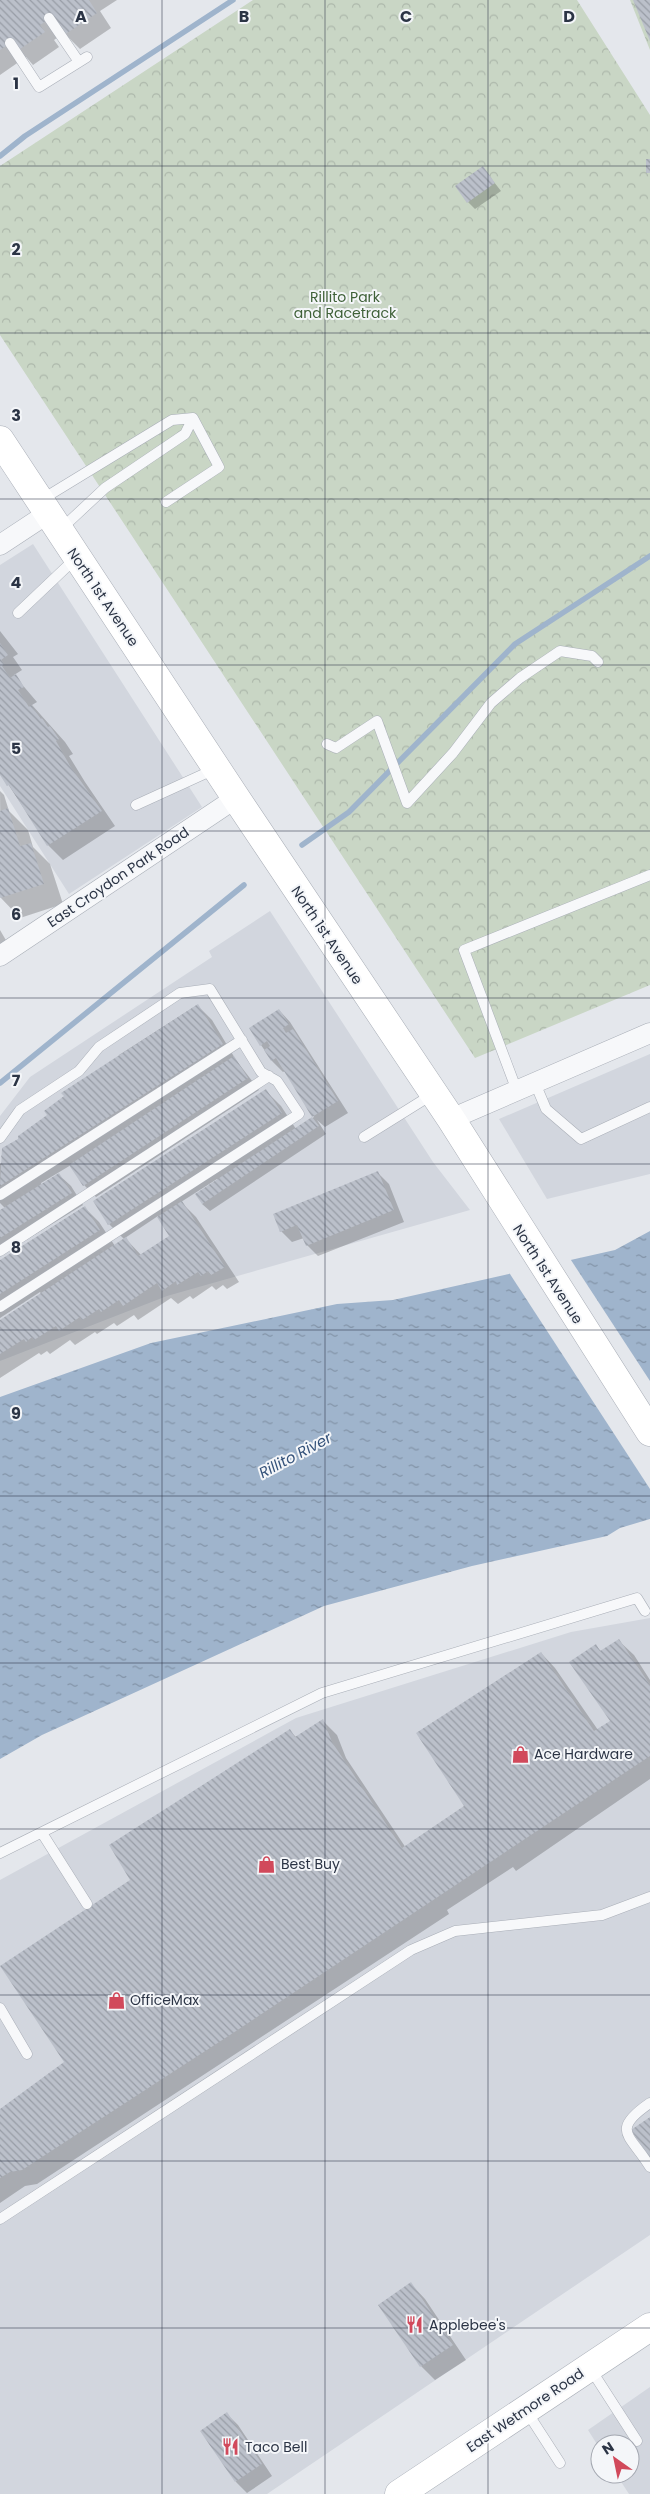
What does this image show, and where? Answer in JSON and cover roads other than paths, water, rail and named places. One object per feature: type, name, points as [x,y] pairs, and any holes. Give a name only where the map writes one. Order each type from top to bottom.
[{"type":"main road","name":"North 1st Avenue","points":[[3,450],[451,1119],[650,1432]]},
{"type":"main road","name":"East Wetmore Road","points":[[399,2494],[650,2327]]},
{"type":"street","points":[[0,545],[49,516]]},
{"type":"street","name":"East Croydon Park Road","points":[[0,956],[236,798]]},
{"type":"street","points":[[451,1119],[650,1034]]},
{"type":"lane","points":[[10,44],[39,87],[83,59],[50,18]]},
{"type":"lane","points":[[166,502],[219,467],[193,418]]},
{"type":"lane","points":[[49,516],[105,488],[185,434],[193,418]]},
{"type":"lane","points":[[49,516],[172,420],[193,418]]},
{"type":"lane","points":[[18,613],[76,558]]},
{"type":"lane","points":[[327,744],[336,748],[377,721],[407,803],[453,753],[491,704],[520,678],[560,651],[592,656],[598,662]]},
{"type":"lane","points":[[136,805],[216,768]]},
{"type":"lane","points":[[517,1091],[464,950],[650,875]]},
{"type":"lane","points":[[0,1138],[20,1110],[79,1071],[98,1047],[180,993],[210,989],[261,1072],[277,1081],[299,1114],[0,1307]]},
{"type":"lane","points":[[0,1195],[242,1040]]},
{"type":"lane","points":[[0,1251],[269,1076]]},
{"type":"lane","points":[[535,1083],[546,1108],[581,1140],[650,1107]]},
{"type":"lane","points":[[364,1138],[434,1094]]},
{"type":"lane","points":[[0,1853],[322,1694],[637,1598],[645,1610]]},
{"type":"lane","points":[[42,1833],[87,1904]]},
{"type":"lane","points":[[0,2219],[411,1950],[455,1931],[602,1915],[650,1897]]},
{"type":"lane","points":[[0,2008],[27,2054]]},
{"type":"lane","points":[[650,2103],[630,2118],[626,2130],[627,2137],[640,2150],[650,2167]]},
{"type":"lane","points":[[589,2367],[632,2434]]},
{"type":"lane","points":[[525,2410],[560,2463]]},
{"type":"water","name":"Rillito River","points":[[650,1231],[650,1519],[620,1528],[607,1536],[472,1566],[324,1606],[42,1735],[0,1759],[0,1397],[151,1343],[337,1304],[393,1300],[615,1250]]},
{"type":"waterway","points":[[0,156],[25,136],[233,0]]},
{"type":"waterway","points":[[302,845],[349,812],[515,644],[650,556]]},
{"type":"waterway","points":[[0,1083],[244,885]]},
{"type":"place","name":"Ace Hardware","points":[[520,1754]]},
{"type":"place","name":"Best Buy","points":[[267,1864]]},
{"type":"place","name":"OfficeMax","points":[[116,2000]]},
{"type":"place","name":"Applebee's","points":[[415,2325]]},
{"type":"place","name":"Taco Bell","points":[[231,2447]]},
{"type":"park label","name":"Rillito Park and Racetrack","points":[[345,306]]}]
